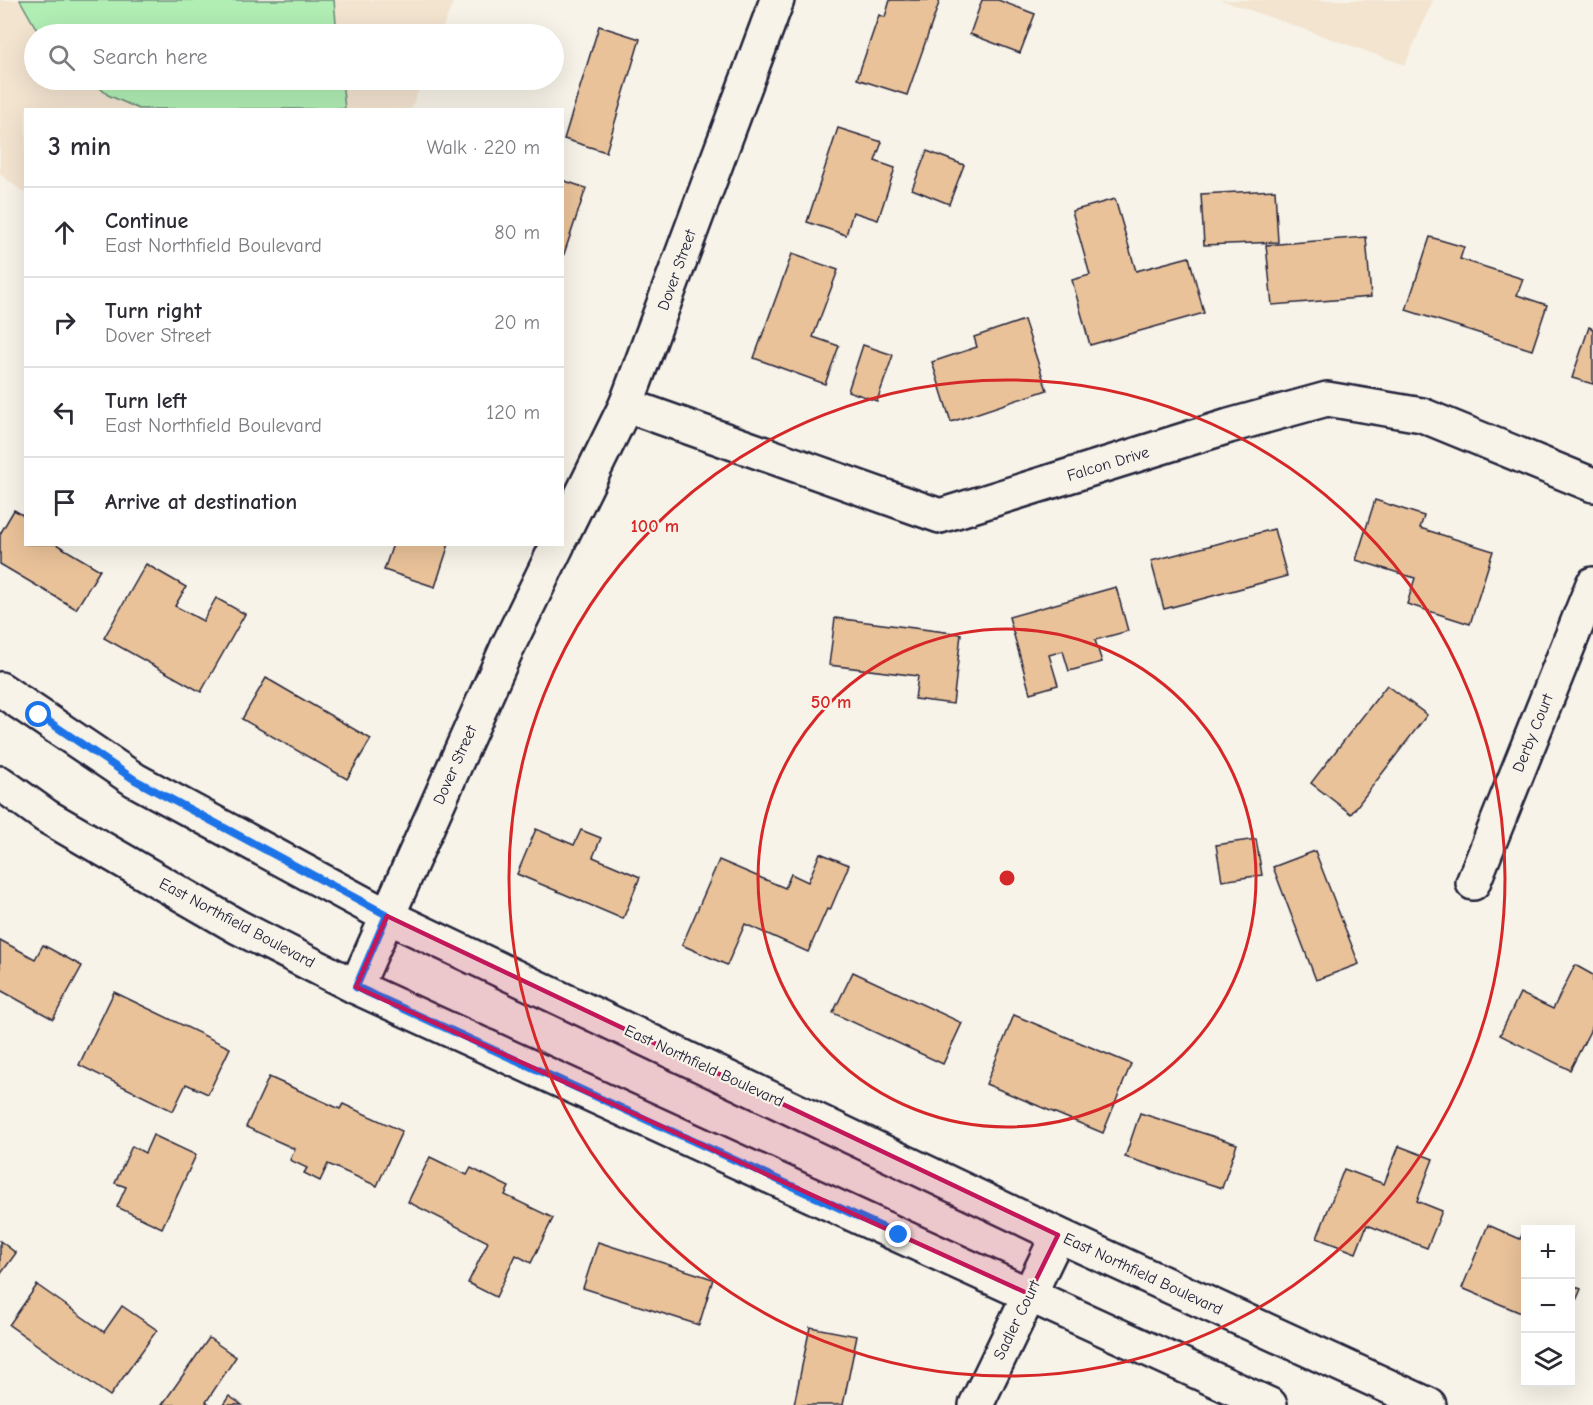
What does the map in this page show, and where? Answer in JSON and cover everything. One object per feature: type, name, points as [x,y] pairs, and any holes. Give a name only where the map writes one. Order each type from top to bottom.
[{"type":"main road","name":"Dover Street","points":[[564,531],[626,405],[777,0]]},
{"type":"main road","name":"Falcon Drive","points":[[626,405],[940,516],[1229,426],[1327,399],[1422,415],[1593,485]]},
{"type":"main road","name":"Dover Street","points":[[356,987],[508,646],[557,546]]},
{"type":"main road","name":"Derby Court","points":[[1473,883],[1593,584]]},
{"type":"main road","name":"East Northfield Boulevard","points":[[0,689],[135,780],[387,915],[1058,1235],[1429,1405]]},
{"type":"main road","name":"East Northfield Boulevard","points":[[0,783],[46,816],[238,927],[356,987],[1270,1405]]},
{"type":"main road","name":"Sadler Court","points":[[976,1405],[1058,1235]]},
{"type":"highlighted area","points":[[387,916],[1058,1235],[1029,1294],[356,987]]},
{"type":"shaded area","points":[[0,0],[454,0],[444,24],[24,24],[24,90],[419,90],[411,108],[24,108],[24,192],[0,174]]},
{"type":"shaded area","points":[[1221,0],[1433,0],[1405,65]]},
{"type":"green space","points":[[20,0],[334,0],[336,24],[34,24]]},
{"type":"green space","points":[[102,90],[343,90],[345,108],[137,108],[108,95]]},
{"type":"building","points":[[890,0],[940,0],[907,95],[857,79],[879,15],[885,17]]},
{"type":"building","points":[[982,0],[998,0],[1035,14],[1020,53],[970,34]]},
{"type":"building","points":[[599,26],[640,39],[606,152],[564,139]]},
{"type":"building","points":[[838,128],[882,142],[875,161],[895,168],[878,220],[853,212],[846,235],[807,222]]},
{"type":"building","points":[[927,151],[964,165],[949,204],[912,189]]},
{"type":"building","points":[[564,181],[586,188],[564,254]]},
{"type":"building","points":[[1275,190],[1278,242],[1204,245],[1201,194]]},
{"type":"building","points":[[1115,199],[1136,271],[1189,257],[1204,313],[1090,345],[1072,280],[1090,275],[1072,211]]},
{"type":"building","points":[[1366,237],[1371,297],[1272,305],[1266,245]]},
{"type":"building","points":[[1430,237],[1464,247],[1460,259],[1523,279],[1517,295],[1547,305],[1532,350],[1406,310]]},
{"type":"building","points":[[792,254],[838,270],[813,337],[839,346],[825,384],[754,358]]},
{"type":"building","points":[[1024,320],[1047,390],[951,422],[932,362],[977,347],[974,337]]},
{"type":"building","points":[[1589,327],[1593,329],[1593,384],[1572,378]]},
{"type":"building","points":[[863,345],[893,355],[877,401],[848,391]]},
{"type":"building","points":[[1375,500],[1424,516],[1420,528],[1493,551],[1470,624],[1407,604],[1415,578],[1356,560]]},
{"type":"building","points":[[14,510],[24,516],[24,546],[59,546],[100,570],[76,609],[0,564],[0,534]]},
{"type":"building","points":[[1274,529],[1287,576],[1164,609],[1151,561]]},
{"type":"building","points":[[392,546],[448,546],[435,587],[384,570]]},
{"type":"building","points":[[146,564],[186,587],[175,606],[203,621],[216,598],[245,614],[201,692],[104,638]]},
{"type":"building","points":[[1116,587],[1128,631],[1095,640],[1102,662],[1069,671],[1063,651],[1049,655],[1058,685],[1030,693],[1009,617]]},
{"type":"building","points":[[835,618],[961,634],[953,704],[915,699],[918,676],[829,665]]},
{"type":"building","points":[[266,678],[371,739],[347,779],[242,719]]},
{"type":"building","points":[[1387,685],[1427,715],[1351,814],[1311,783]]},
{"type":"building","points":[[536,829],[574,845],[581,830],[601,838],[593,857],[640,877],[623,919],[517,874]]},
{"type":"building","points":[[1256,839],[1262,875],[1222,881],[1216,845]]},
{"type":"building","points":[[1315,851],[1359,964],[1316,980],[1273,867]]},
{"type":"building","points":[[820,853],[849,865],[830,910],[827,909],[808,952],[745,924],[727,965],[682,945],[719,860],[785,888],[791,874],[808,882]]},
{"type":"building","points":[[0,940],[35,959],[43,945],[82,966],[53,1019],[0,990]]},
{"type":"building","points":[[1575,965],[1593,975],[1593,1025],[1570,1070],[1500,1035],[1520,993],[1553,1009]]},
{"type":"building","points":[[853,972],[962,1023],[943,1064],[833,1013]]},
{"type":"building","points":[[114,992],[230,1048],[208,1094],[186,1084],[173,1111],[79,1065]]},
{"type":"building","points":[[1014,1015],[1131,1064],[1103,1133],[986,1084]]},
{"type":"building","points":[[269,1077],[340,1109],[343,1104],[402,1131],[377,1186],[328,1164],[320,1181],[304,1173],[307,1168],[290,1160],[295,1149],[246,1127]]},
{"type":"building","points":[[1140,1113],[1237,1144],[1222,1188],[1125,1157]]},
{"type":"building","points":[[153,1135],[196,1155],[162,1228],[117,1207],[126,1187],[115,1183],[132,1146],[145,1153]]},
{"type":"building","points":[[1399,1146],[1433,1159],[1417,1201],[1442,1211],[1427,1248],[1367,1225],[1356,1253],[1317,1238],[1344,1169],[1384,1184]]},
{"type":"building","points":[[430,1157],[467,1175],[471,1168],[509,1187],[505,1195],[553,1218],[531,1263],[516,1255],[496,1297],[468,1283],[488,1242],[408,1202]]},
{"type":"building","points":[[1488,1225],[1520,1239],[1521,1237],[1521,1313],[1462,1288]]},
{"type":"building","points":[[0,1241],[16,1253],[0,1275]]},
{"type":"building","points":[[598,1242],[713,1279],[699,1325],[583,1288]]},
{"type":"building","points":[[37,1285],[104,1332],[122,1306],[157,1330],[110,1396],[9,1325]]},
{"type":"building","points":[[1575,1287],[1581,1289],[1575,1303]]},
{"type":"building","points":[[810,1327],[857,1336],[843,1405],[794,1405]]},
{"type":"building","points":[[209,1338],[236,1357],[206,1402],[210,1405],[162,1405]]},
{"type":"building","points":[[229,1396],[242,1405],[223,1405]]},
{"type":"route","points":[[39,715],[135,780],[387,915],[356,987],[899,1235]]}]
